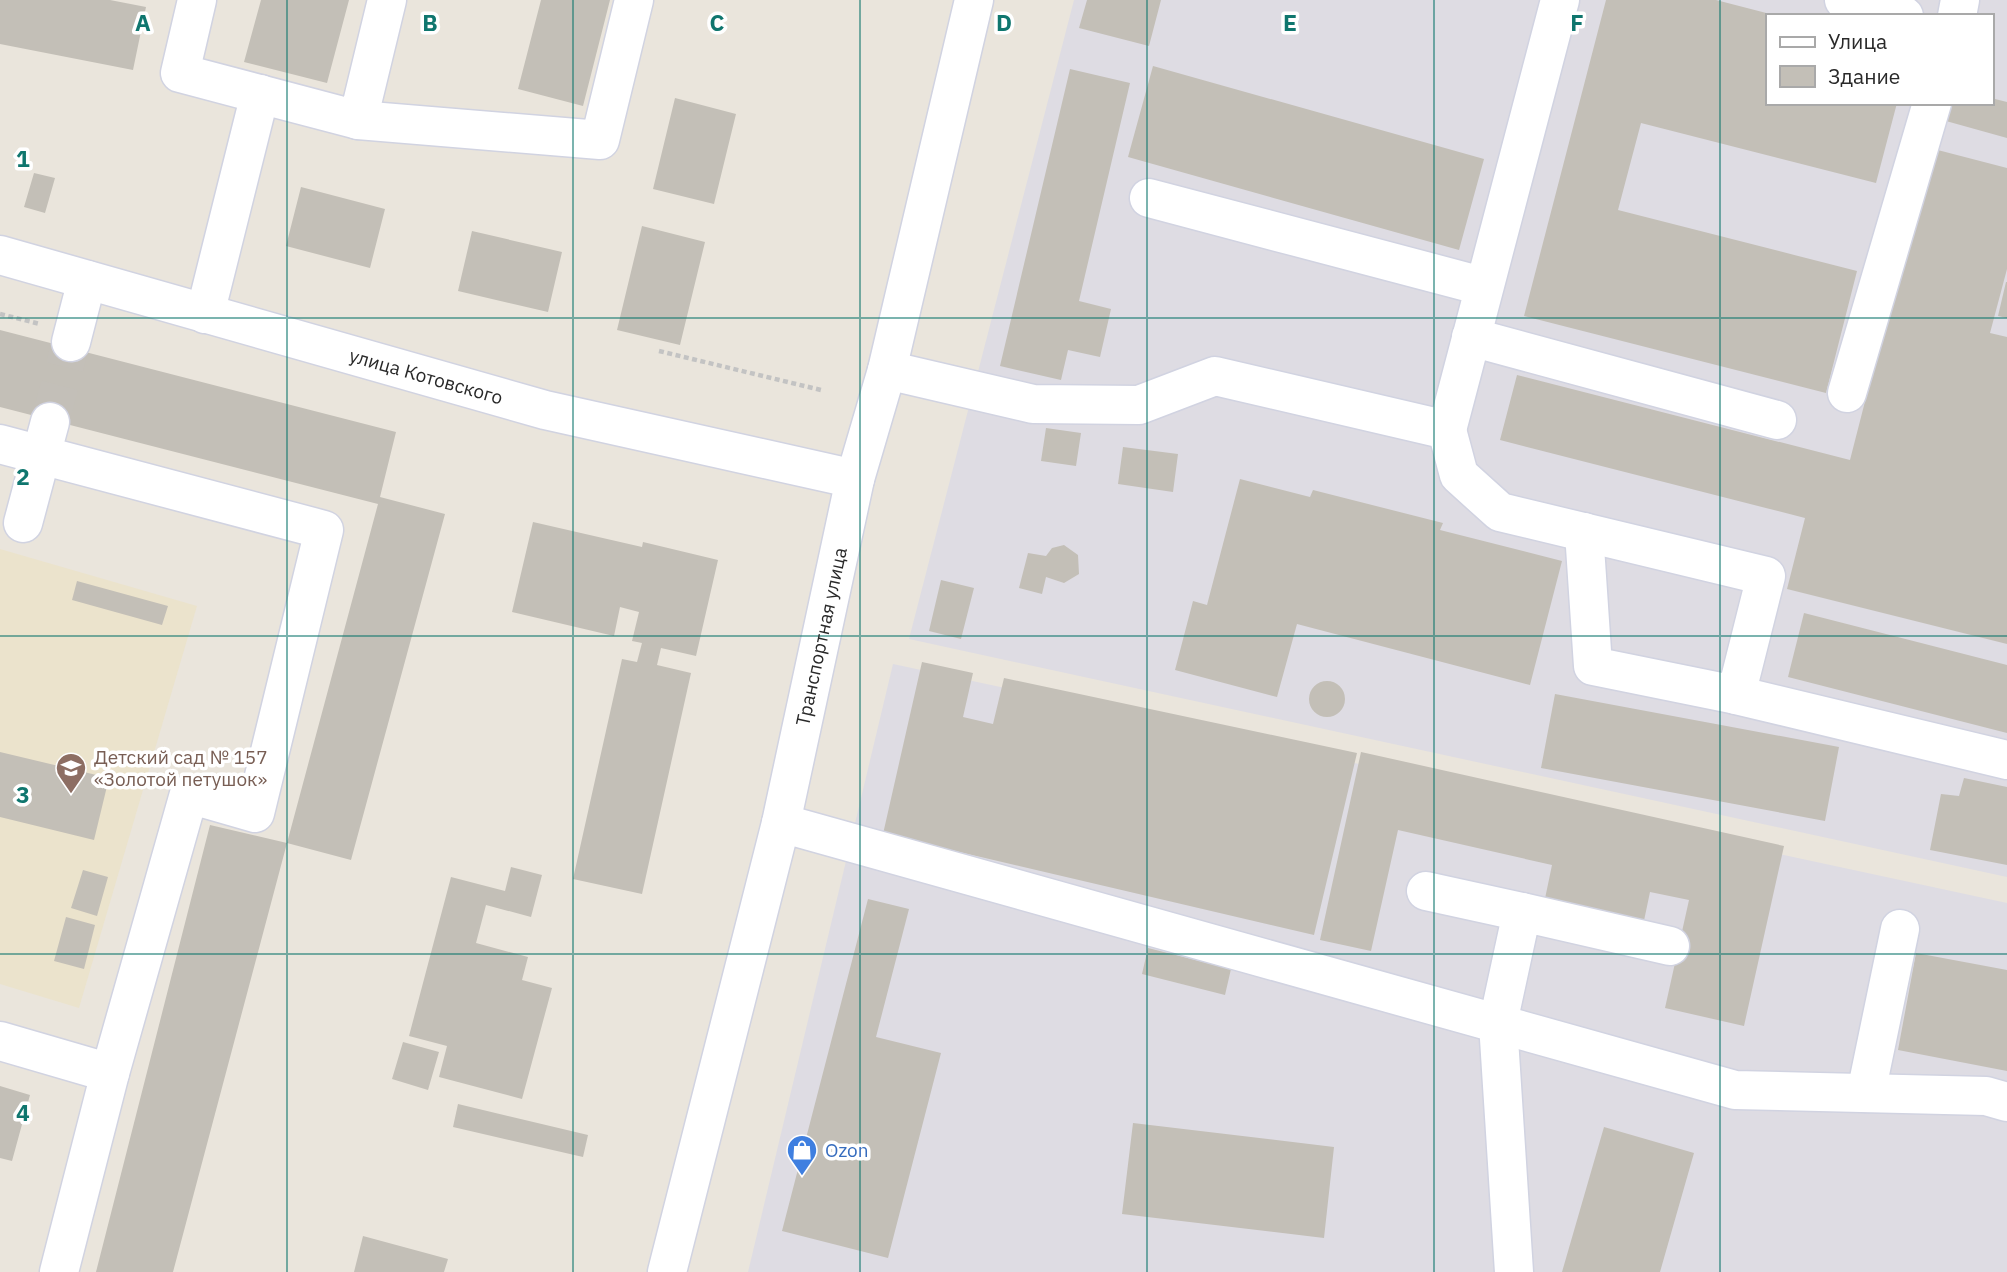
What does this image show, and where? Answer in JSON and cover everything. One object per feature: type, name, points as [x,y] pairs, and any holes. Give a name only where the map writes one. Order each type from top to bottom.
[{"type":"street","points":[[197,0],[180,73],[359,120],[600,140],[634,0]]},
{"type":"street","points":[[359,120],[387,0]]},
{"type":"street","name":"Транспортная улица","points":[[667,1272],[780,823],[855,479],[887,370],[974,0]]},
{"type":"street","points":[[1559,0],[1482,286],[1447,430],[1459,475],[1500,512],[1766,576],[1736,695]]},
{"type":"street","points":[[1844,0],[1896,14]]},
{"type":"street","points":[[205,314],[261,94]]},
{"type":"street","points":[[1847,393],[1931,105]]},
{"type":"street","points":[[1149,198],[1482,286]]},
{"type":"street","name":"улица Котовского","points":[[0,255],[545,410],[855,479]]},
{"type":"street","points":[[71,342],[87,280]]},
{"type":"street","points":[[1471,337],[1777,419]]},
{"type":"street","points":[[887,370],[1046,404],[1139,405],[1215,376],[1447,430]]},
{"type":"street","points":[[23,523],[46,438]]},
{"type":"street","points":[[0,444],[46,438],[324,530],[255,813],[189,794],[110,1073],[59,1272]]},
{"type":"street","points":[[1584,532],[1593,666],[1736,695],[2007,760]]},
{"type":"street","points":[[780,823],[1735,1090],[1986,1097],[2007,1102]]},
{"type":"street","points":[[1426,891],[1670,946]]},
{"type":"street","points":[[1514,1272],[1498,1023],[1522,912]]},
{"type":"street","points":[[1866,1093],[1900,929]]},
{"type":"street","points":[[0,1041],[110,1073]]},
{"type":"path","points":[[659,351],[821,390]]},
{"type":"shaded area","points":[[1074,0],[2007,0],[2007,877],[909,639]]},
{"type":"shaded area","name":"Детский сад № 157 «Золотой петушок»","points":[[0,549],[197,606],[79,1008],[0,984]]},
{"type":"shaded area","points":[[893,664],[2007,903],[2007,1272],[748,1272]]},
{"type":"building","points":[[0,0],[110,0],[146,7],[133,70],[0,44]]},
{"type":"building","points":[[261,0],[349,0],[327,83],[244,62]]},
{"type":"building","points":[[541,0],[610,0],[583,106],[518,89]]},
{"type":"building","points":[[1087,0],[1161,0],[1149,46],[1079,28]]},
{"type":"building","points":[[1606,0],[1716,0],[1770,14],[1766,14],[1766,105],[1896,105],[1876,183],[1641,123],[1618,210],[1857,271],[1826,393],[1524,316]]},
{"type":"building","points":[[1153,66],[1484,159],[1459,250],[1128,157]]},
{"type":"building","points":[[1070,69],[1130,83],[1079,301],[1111,309],[1100,357],[1068,350],[1061,380],[1000,366]]},
{"type":"building","points":[[675,98],[736,114],[714,204],[653,189]]},
{"type":"building","points":[[1993,98],[2007,102],[2007,138],[1946,121],[1950,105],[1993,105]]},
{"type":"building","points":[[1930,148],[2007,168],[2007,269],[1990,333],[2007,337],[2007,644],[1787,589],[1805,518],[1500,440],[1517,375],[1850,460]]},
{"type":"building","points":[[34,173],[55,178],[45,213],[24,207]]},
{"type":"building","points":[[301,187],[385,209],[370,268],[286,246]]},
{"type":"building","points":[[642,226],[705,242],[680,345],[617,330]]},
{"type":"building","points":[[472,231],[562,252],[548,312],[458,291]]},
{"type":"building","points":[[2007,282],[2007,318],[1998,316]]},
{"type":"building","points":[[0,330],[396,432],[380,497],[445,514],[351,860],[287,843],[378,504],[0,407]]},
{"type":"building","points":[[1046,428],[1081,433],[1076,466],[1041,461]]},
{"type":"building","points":[[1123,447],[1178,454],[1173,492],[1118,484]]},
{"type":"building","points":[[1240,479],[1310,497],[1313,490],[1443,523],[1440,530],[1562,561],[1530,685],[1297,624],[1277,697],[1175,670],[1193,601],[1207,605]]},
{"type":"building","points":[[533,522],[642,547],[643,542],[718,560],[696,656],[661,648],[657,665],[691,673],[642,894],[573,879],[622,659],[637,662],[642,643],[632,641],[639,612],[620,607],[614,636],[512,612]]},
{"type":"building","points":[[1064,545],[1078,555],[1079,574],[1064,583],[1046,577],[1042,594],[1019,588],[1028,553],[1046,556],[1052,548]]},
{"type":"building","points":[[941,580],[974,588],[961,639],[929,631]]},
{"type":"building","points":[[77,581],[168,606],[162,625],[72,600]]},
{"type":"building","points":[[1804,613],[2007,665],[2007,733],[1788,677]]},
{"type":"building","points":[[922,662],[973,673],[963,717],[993,724],[1004,678],[1357,753],[1314,935],[883,834]]},
{"type":"building","points":[[1327,681],[1340,686],[1345,699],[1340,712],[1327,717],[1314,712],[1309,699],[1314,686]]},
{"type":"building","points":[[1555,694],[1839,747],[1825,821],[1541,768]]},
{"type":"building","points":[[0,752],[109,778],[94,840],[0,817]]},
{"type":"building","points":[[1361,752],[1784,846],[1744,1026],[1665,1008],[1689,900],[1650,892],[1641,935],[1542,913],[1552,865],[1398,830],[1371,951],[1320,940]]},
{"type":"building","points":[[1964,778],[2007,787],[2007,865],[1930,850],[1941,794],[1959,796]]},
{"type":"building","points":[[210,825],[287,843],[173,1272],[96,1272]]},
{"type":"building","points":[[511,867],[542,875],[531,917],[486,905],[476,943],[528,957],[522,980],[552,988],[522,1099],[439,1077],[447,1046],[409,1036],[451,877],[505,891]]},
{"type":"building","points":[[83,870],[108,877],[97,916],[71,908]]},
{"type":"building","points":[[868,899],[909,909],[876,1037],[941,1053],[888,1258],[782,1231]]},
{"type":"building","points":[[66,917],[95,925],[84,969],[54,961]]},
{"type":"building","points":[[1148,948],[1231,969],[1225,995],[1142,974]]},
{"type":"building","points":[[1916,953],[2007,970],[2007,1071],[1898,1050]]},
{"type":"building","points":[[403,1042],[439,1052],[428,1090],[392,1079]]},
{"type":"building","points":[[0,1086],[30,1095],[12,1161],[0,1158]]},
{"type":"building","points":[[458,1104],[588,1135],[583,1157],[453,1127]]},
{"type":"building","points":[[1133,1123],[1334,1147],[1324,1238],[1122,1214]]},
{"type":"building","points":[[1604,1127],[1694,1153],[1660,1272],[1562,1272]]},
{"type":"building","points":[[363,1236],[448,1259],[444,1272],[354,1272]]},
{"type":"tunnel","points":[[50,422],[71,342]]},
{"type":"place","name":"Детский сад № 157 «Золотой петушок»","points":[[71,795]]},
{"type":"place","name":"Ozon","points":[[802,1177]]}]
